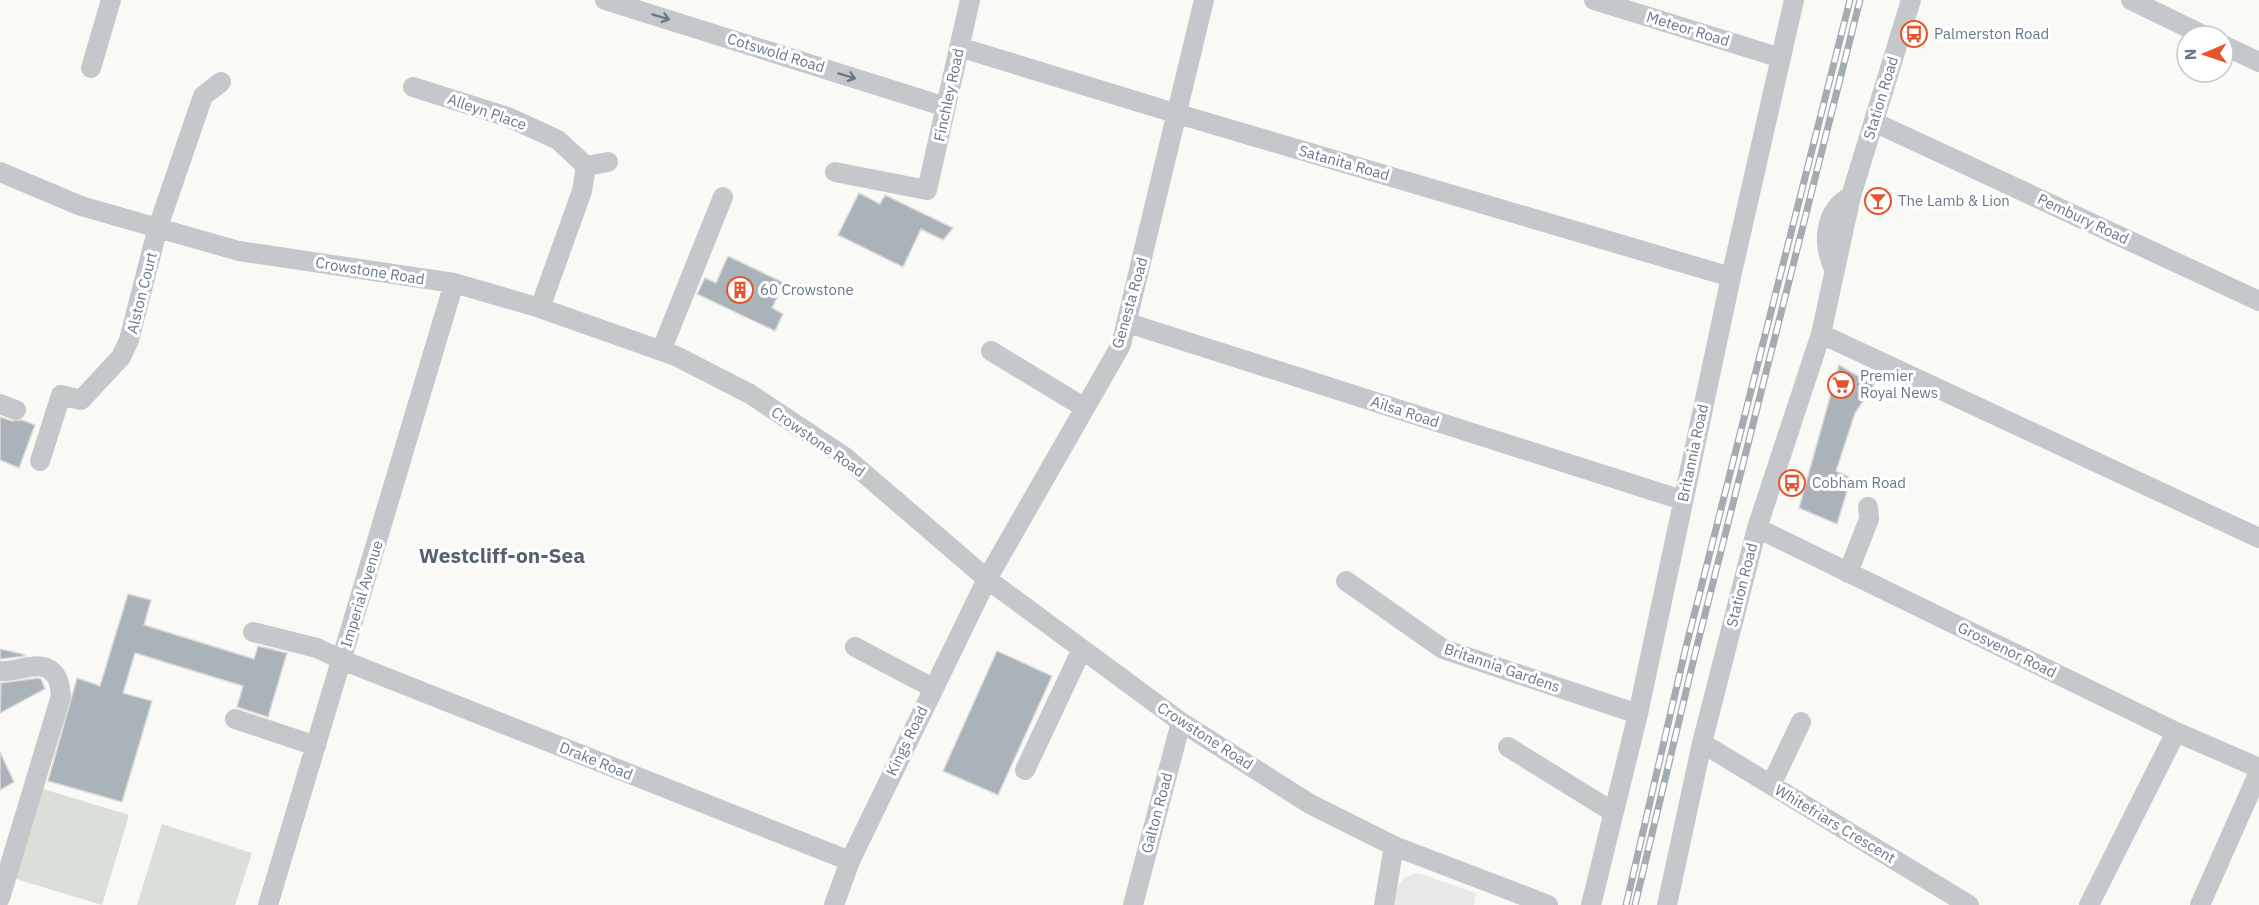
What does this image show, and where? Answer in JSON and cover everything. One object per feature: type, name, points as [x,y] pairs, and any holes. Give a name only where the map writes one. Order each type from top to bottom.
[{"type":"street","points":[[91,68],[111,0]]},
{"type":"street","name":"Cotswold Road","points":[[605,0],[946,107]]},
{"type":"street","name":"Finchley Road","points":[[835,172],[927,189],[970,0]]},
{"type":"street","name":"Genesta Road","points":[[987,579],[1121,345],[1204,0]]},
{"type":"street","name":"Meteor Road","points":[[1594,0],[1781,58]]},
{"type":"street","name":"Britannia Road","points":[[1591,905],[1638,714],[1682,501],[1794,0]]},
{"type":"street","name":"Station Road","points":[[1667,905],[1702,743],[1757,528],[1821,334],[1851,196],[1911,0]]},
{"type":"street","points":[[2131,0],[2180,24]]},
{"type":"street","name":"Satanita Road","points":[[959,47],[1731,277]]},
{"type":"street","points":[[2235,51],[2259,62]]},
{"type":"street","name":"Alston Court","points":[[40,461],[62,395],[81,400],[121,357],[129,340],[158,227],[203,96],[221,82]]},
{"type":"street","name":"Alleyn Place","points":[[413,87],[508,117],[558,140],[586,166]]},
{"type":"street","name":"Pembury Road","points":[[1874,122],[2259,301]]},
{"type":"street","points":[[540,308],[582,191],[586,166],[608,162]]},
{"type":"street","name":"Crowstone Road","points":[[0,172],[81,206],[239,251],[454,283],[540,308],[676,356],[750,394],[844,457],[987,579],[1181,722],[1310,804],[1394,846],[1548,905]]},
{"type":"street","points":[[662,351],[723,198]]},
{"type":"street","name":"Imperial Avenue","points":[[268,905],[454,283]]},
{"type":"street","name":"Ailsa Road","points":[[1128,323],[1682,501]]},
{"type":"street","points":[[1821,334],[2259,538]]},
{"type":"street","points":[[991,351],[1085,408]]},
{"type":"street","points":[[1848,573],[1869,519],[1868,507]]},
{"type":"street","name":"Grosvenor Road","points":[[1757,528],[2176,732],[2259,770]]},
{"type":"street","name":"Kings Road","points":[[834,905],[850,861],[987,579]]},
{"type":"street","name":"Britannia Gardens","points":[[1346,581],[1443,649],[1638,714]]},
{"type":"street","name":"Drake Road","points":[[253,632],[316,648],[850,861]]},
{"type":"street","points":[[855,647],[933,688]]},
{"type":"street","points":[[1025,770],[1082,649]]},
{"type":"street","points":[[0,671],[12,672],[35,665],[44,667],[57,678],[61,696],[0,898]]},
{"type":"street","points":[[235,719],[316,746]]},
{"type":"street","name":"Galton Road","points":[[1133,905],[1181,722]]},
{"type":"street","points":[[1771,785],[1802,722]]},
{"type":"street","points":[[2089,905],[2176,732]]},
{"type":"street","name":"Whitefriars Crescent","points":[[1702,743],[1969,905]]},
{"type":"street","points":[[1508,747],[1613,812]]},
{"type":"street","points":[[2200,905],[2259,770]]},
{"type":"street","points":[[1384,905],[1394,846]]},
{"type":"shaded area","points":[[40,788],[129,815],[102,905],[13,878]]},
{"type":"shaded area","points":[[162,824],[252,853],[235,905],[137,905]]},
{"type":"shaded area","points":[[1418,873],[1476,893],[1474,905],[1392,905],[1394,891],[1405,877]]},
{"type":"building","points":[[859,193],[880,204],[885,195],[953,228],[943,240],[921,229],[903,267],[838,235]]},
{"type":"building","name":"60 Crowstone","points":[[728,256],[784,283],[772,308],[783,314],[775,331],[697,294],[705,278],[716,283]]},
{"type":"building","points":[[1839,365],[1874,385],[1855,413],[1836,471],[1851,478],[1837,524],[1799,508]]},
{"type":"building","points":[[0,417],[12,421],[22,420],[35,425],[19,468],[0,460]]},
{"type":"building","points":[[128,594],[151,600],[144,625],[254,659],[258,646],[287,653],[268,717],[237,707],[243,686],[135,653],[123,693],[152,701],[122,802],[48,781],[77,678],[100,686]]},
{"type":"building","points":[[0,649],[22,654],[25,656],[0,659]]},
{"type":"building","points":[[997,651],[1052,676],[998,795],[943,771]]},
{"type":"building","points":[[41,679],[45,689],[0,713],[1,683]]},
{"type":"building","points":[[0,752],[14,782],[0,790]]},
{"type":"railway","points":[[1626,905],[1685,651],[1850,0]]},
{"type":"railway","points":[[1635,905],[1695,654],[1860,0]]},
{"type":"place","name":"Palmerston Road","points":[[1914,34]]},
{"type":"place","name":"The Lamb & Lion","points":[[1878,201]]},
{"type":"place","name":"60 Crowstone","points":[[740,290]]},
{"type":"place","name":"Premier Royal News","points":[[1841,385]]},
{"type":"place","name":"Cobham Road","points":[[1792,483]]},
{"type":"district","name":"Westcliff-on-Sea","points":[[502,556]]}]
